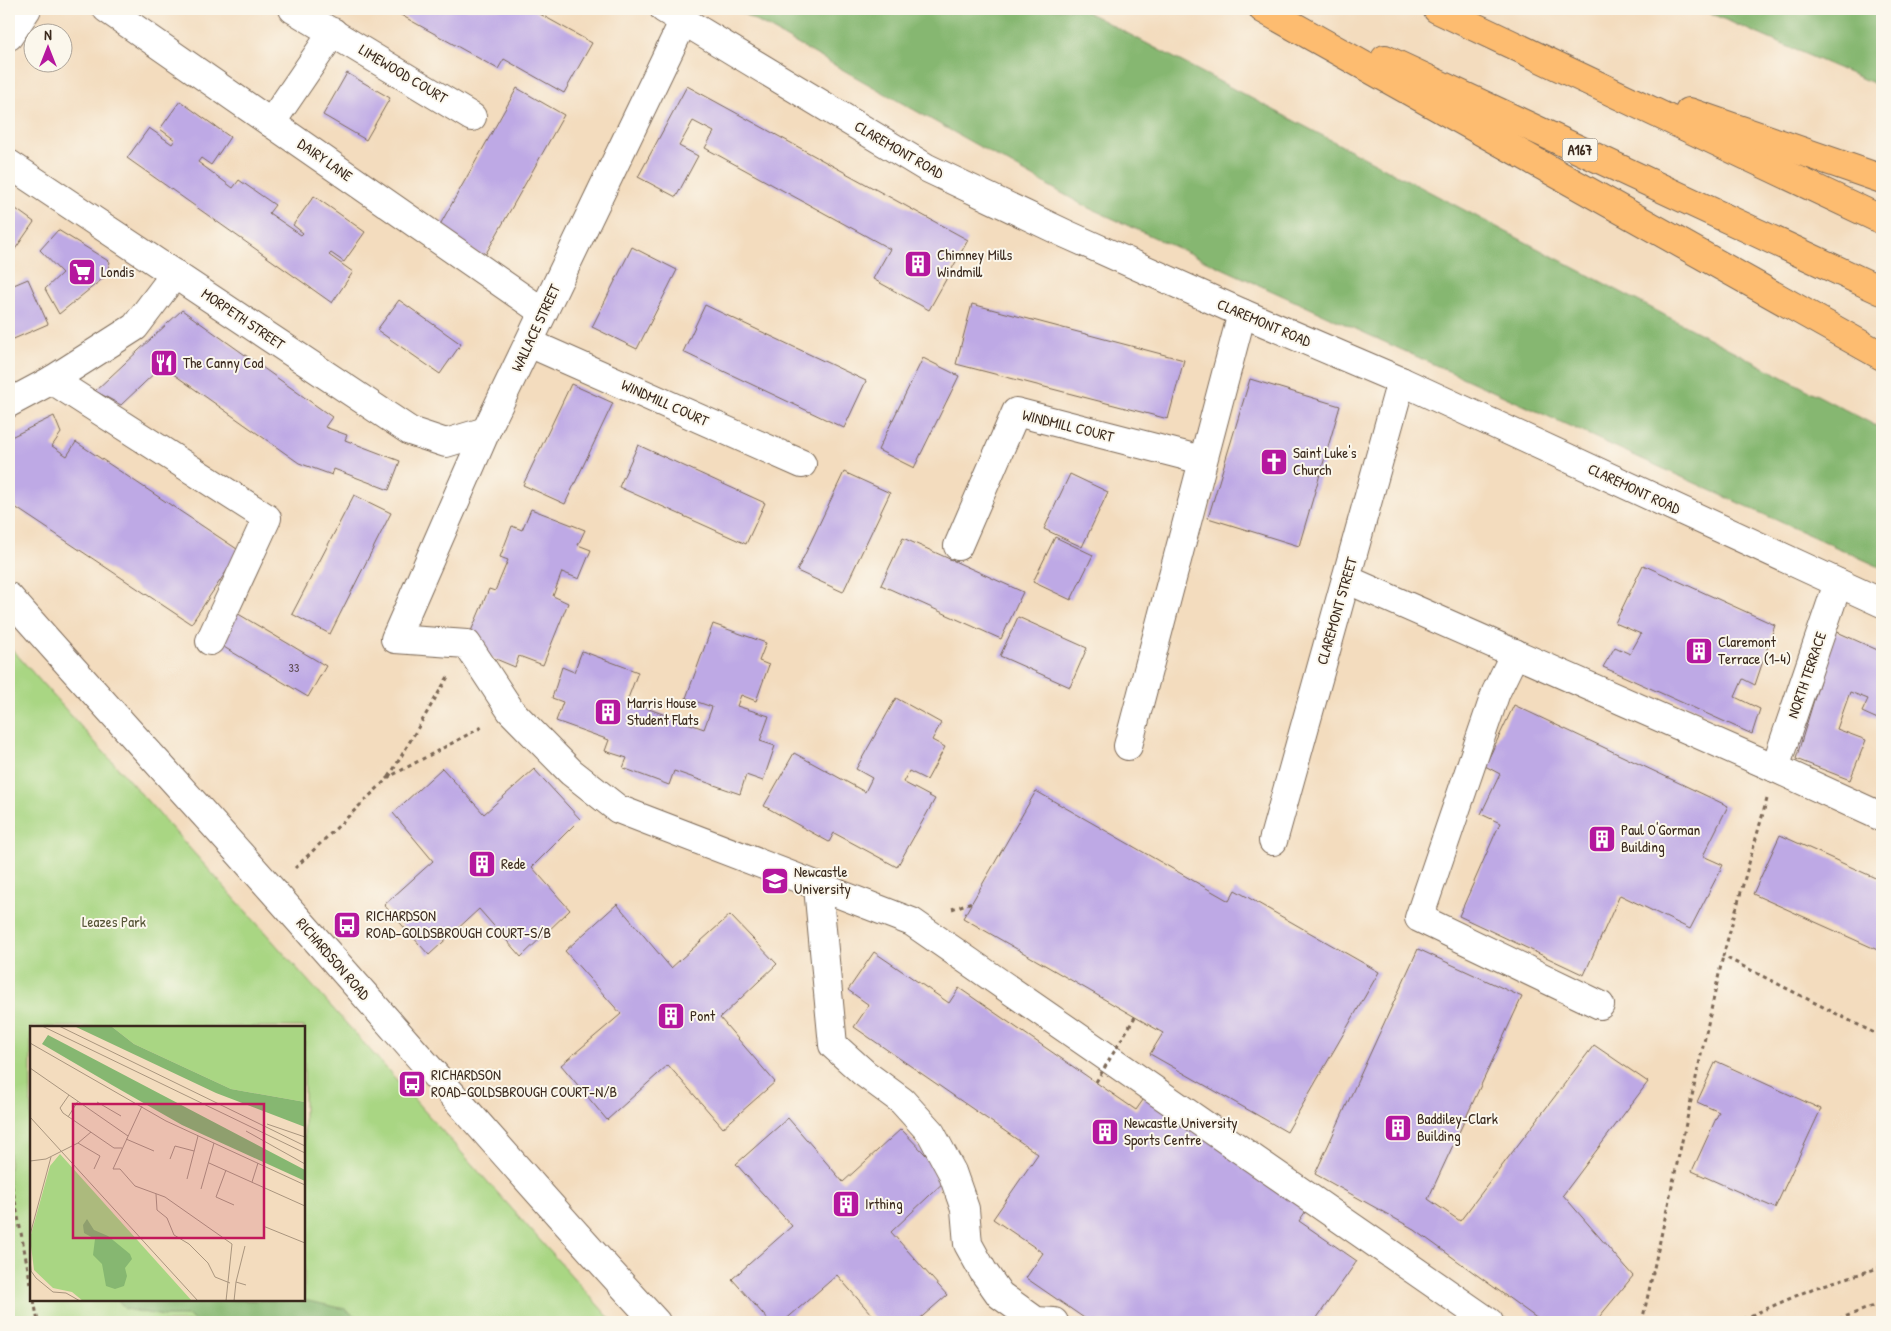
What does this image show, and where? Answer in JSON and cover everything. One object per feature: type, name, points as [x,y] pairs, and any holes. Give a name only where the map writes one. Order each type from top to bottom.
[{"type":"highway","points":[[1263,9],[1882,356]]},
{"type":"highway","name":"A167","points":[[1278,9],[1882,291]]},
{"type":"highway","points":[[1437,9],[1882,220]]},
{"type":"highway","points":[[1555,66],[1882,179]]},
{"type":"street","points":[[9,36],[27,9]]},
{"type":"street","name":"DAIRY LANE","points":[[107,9],[544,312]]},
{"type":"street","name":"LIMEWOOD COURT","points":[[293,9],[472,116]]},
{"type":"street","name":"WALLACE STREET","points":[[467,644],[394,639],[486,431],[544,312],[674,14]]},
{"type":"street","name":"CLAREMONT ROAD","points":[[674,14],[927,168],[1242,314],[1401,381],[1882,603]]},
{"type":"street","points":[[272,123],[333,32]]},
{"type":"street","name":"MORPETH STREET","points":[[9,164],[410,431],[446,443],[486,431]]},
{"type":"street","points":[[9,403],[52,380],[135,328],[175,274]]},
{"type":"street","points":[[1128,746],[1242,314]]},
{"type":"street","name":"WINDMILL COURT","points":[[529,343],[802,464]]},
{"type":"street","points":[[52,380],[267,518],[210,640]]},
{"type":"street","name":"CLAREMONT STREET","points":[[1273,841],[1401,381]]},
{"type":"street","name":"WINDMILL COURT","points":[[958,546],[1016,412],[1202,460]]},
{"type":"street","points":[[1346,578],[1882,817]]},
{"type":"street","name":"NORTH TERRACE","points":[[1775,768],[1838,583]]},
{"type":"street","name":"RICHARDSON ROAD","points":[[9,597],[106,708],[272,890],[561,1219],[656,1322]]},
{"type":"street","points":[[467,644],[511,711],[571,772],[618,810],[912,922],[1489,1322]]},
{"type":"street","points":[[1515,653],[1496,692],[1420,918],[1600,1005]]},
{"type":"street","points":[[818,887],[832,1045],[864,1073],[902,1101],[932,1133],[952,1172],[965,1209],[968,1244],[982,1271],[1000,1295],[1036,1321],[1054,1322]]},
{"type":"path","points":[[389,777],[467,644]]},
{"type":"path","points":[[272,890],[389,777],[511,711]]},
{"type":"path","points":[[1642,1322],[1723,956],[1775,768]]},
{"type":"path","points":[[1723,956],[1882,1037]]},
{"type":"path","points":[[1096,1082],[1135,1017]]},
{"type":"path","points":[[9,1170],[30,1280]]},
{"type":"path","points":[[1736,1322],[1814,1288],[1882,1267]]},
{"type":"path","points":[[34,1301],[38,1322]]},
{"type":"path","points":[[1831,1322],[1882,1303]]},
{"type":"green space","points":[[735,9],[1081,9],[1882,429],[1882,568],[1083,205]]},
{"type":"green space","points":[[1700,9],[1882,9],[1882,87]]},
{"type":"green space","name":"Leazes Park","points":[[9,646],[613,1322],[9,1322]]},
{"type":"green space","points":[[305,1300],[345,1309],[363,1322],[196,1322],[189,1316],[164,1316],[125,1309],[119,1301]]},
{"type":"building","points":[[390,9],[531,9],[592,43],[564,93],[504,59],[498,69]]},
{"type":"building","points":[[347,73],[390,98],[366,140],[323,115]]},
{"type":"building","points":[[687,86],[968,240],[929,310],[873,279],[890,249],[705,148],[714,132],[693,121],[679,146],[698,156],[676,197],[638,177]]},
{"type":"building","points":[[517,88],[564,115],[484,257],[437,230]]},
{"type":"building","points":[[180,101],[230,137],[211,165],[201,158],[198,162],[233,188],[239,180],[275,205],[269,213],[301,235],[303,233],[293,225],[314,196],[365,232],[344,262],[331,253],[329,255],[353,272],[332,303],[127,158],[149,128],[172,144],[175,140],[160,129]]},
{"type":"building","points":[[9,204],[34,222],[9,258]]},
{"type":"building","points":[[58,230],[110,262],[106,276],[59,314],[45,289],[62,273],[40,250]]},
{"type":"building","points":[[632,247],[677,270],[637,349],[592,327]]},
{"type":"building","points":[[28,279],[48,324],[9,341],[9,287]]},
{"type":"building","points":[[399,300],[461,344],[440,374],[377,330]]},
{"type":"building","points":[[972,304],[1184,360],[1168,419],[956,364]]},
{"type":"building","points":[[705,305],[866,381],[844,428],[683,352]]},
{"type":"building","points":[[182,310],[332,417],[325,427],[347,435],[345,440],[400,461],[389,490],[334,469],[332,475],[299,463],[162,366],[121,405],[95,391]]},
{"type":"building","points":[[923,358],[959,376],[914,468],[878,450]]},
{"type":"building","name":"Saint Luke's Church","points":[[1250,379],[1340,406],[1299,546],[1208,518]]},
{"type":"building","points":[[571,384],[613,403],[565,504],[523,485]]},
{"type":"building","points":[[54,416],[61,433],[52,446],[67,456],[76,442],[240,551],[191,624],[9,503],[9,438]]},
{"type":"building","points":[[638,445],[765,503],[746,544],[619,487]]},
{"type":"building","points":[[844,472],[890,493],[843,592],[797,571]]},
{"type":"building","points":[[1070,474],[1108,492],[1082,547],[1044,529]]},
{"type":"building","points":[[354,495],[391,513],[330,634],[292,614]]},
{"type":"building","points":[[531,509],[585,530],[578,545],[591,550],[579,579],[562,572],[553,596],[568,603],[543,665],[519,656],[515,667],[479,652],[483,642],[469,636],[489,589],[495,591],[508,560],[500,557],[512,526],[522,530]]},
{"type":"building","points":[[1055,537],[1093,555],[1071,600],[1033,582]]},
{"type":"building","points":[[903,538],[1023,592],[1001,639],[881,585]]},
{"type":"building","name":"Claremont Terrace (1-4)","points":[[1643,565],[1775,625],[1755,685],[1743,679],[1735,697],[1760,709],[1752,734],[1603,667],[1615,647],[1630,654],[1641,634],[1615,623]]},
{"type":"building","points":[[235,612],[326,666],[308,697],[217,643]]},
{"type":"building","points":[[1018,617],[1087,648],[1070,687],[1000,656]]},
{"type":"building","name":"Marris House Student Flats","points":[[713,624],[766,643],[759,661],[769,665],[756,701],[741,695],[737,706],[769,716],[760,741],[775,746],[763,781],[746,775],[740,794],[674,771],[669,785],[623,768],[627,758],[605,751],[609,740],[556,721],[563,702],[552,698],[562,667],[574,672],[582,651],[638,672],[627,701],[704,729],[712,707],[686,698]]},
{"type":"building","points":[[1835,631],[1882,652],[1882,721],[1862,712],[1868,699],[1850,692],[1837,729],[1866,740],[1850,780],[1796,759]]},
{"type":"building","points":[[896,698],[941,723],[932,740],[945,747],[927,780],[909,771],[903,782],[935,799],[897,867],[834,833],[829,842],[764,806],[794,753],[865,792],[872,778],[856,769]]},
{"type":"building","name":"Paul O'Gorman Building","points":[[1514,705],[1728,806],[1703,856],[1723,865],[1690,929],[1620,895],[1584,975],[1459,916],[1500,823],[1481,814],[1500,774],[1485,766]]},
{"type":"building","name":"Rede","points":[[442,768],[484,814],[534,769],[580,819],[532,867],[570,910],[521,957],[479,909],[429,955],[384,905],[433,861],[393,813]]},
{"type":"building","points":[[1036,791],[1229,901],[1235,890],[1379,972],[1287,1132],[1150,1054],[1163,1033],[963,918]]},
{"type":"building","points":[[1780,835],[1882,881],[1882,952],[1753,894]]},
{"type":"building","name":"Pont","points":[[617,904],[671,968],[730,915],[777,964],[720,1018],[775,1082],[723,1128],[668,1065],[607,1120],[561,1065],[621,1014],[565,951]]},
{"type":"building","name":"Baddiley-Clark Building","points":[[1418,949],[1522,997],[1428,1199],[1460,1221],[1594,1045],[1648,1082],[1563,1195],[1633,1276],[1595,1322],[1542,1322],[1412,1228],[1315,1174]]},
{"type":"building","name":"Newcastle University Sports Centre","points":[[874,952],[949,1003],[959,988],[1136,1110],[1148,1093],[1310,1205],[1299,1221],[1357,1261],[1314,1322],[1090,1322],[1026,1278],[1043,1253],[993,1219],[1038,1154],[854,1027],[869,1005],[848,990]]},
{"type":"building","points":[[1716,1061],[1821,1109],[1775,1208],[1692,1171],[1719,1112],[1697,1102]]},
{"type":"building","name":"Irthing","points":[[788,1118],[843,1182],[901,1129],[948,1178],[891,1232],[947,1295],[916,1322],[878,1322],[837,1275],[783,1322],[770,1322],[732,1279],[792,1226],[736,1164]]},
{"type":"place","name":"Chimney Mills Windmill","points":[[918,264]]},
{"type":"place","name":"Londis","points":[[82,272]]},
{"type":"place","name":"The Canny Cod","points":[[164,363]]},
{"type":"place","name":"Saint Luke's Church","points":[[1274,462]]},
{"type":"place","name":"Claremont Terrace (1-4)","points":[[1699,651]]},
{"type":"place","name":"Marris House Student Flats","points":[[608,712]]},
{"type":"place","name":"Paul O'Gorman Building","points":[[1602,839]]},
{"type":"place","name":"Rede","points":[[482,864]]},
{"type":"place","name":"Newcastle University","points":[[775,881]]},
{"type":"place","name":"RICHARDSON ROAD-GOLDSBROUGH COURT-S/B","points":[[347,925]]},
{"type":"place","name":"Pont","points":[[671,1016]]},
{"type":"place","name":"RICHARDSON ROAD-GOLDSBROUGH COURT-N/B","points":[[412,1084]]},
{"type":"place","name":"Baddiley-Clark Building","points":[[1398,1128]]},
{"type":"place","name":"Newcastle University Sports Centre","points":[[1105,1132]]},
{"type":"place","name":"Irthing","points":[[846,1204]]}]
